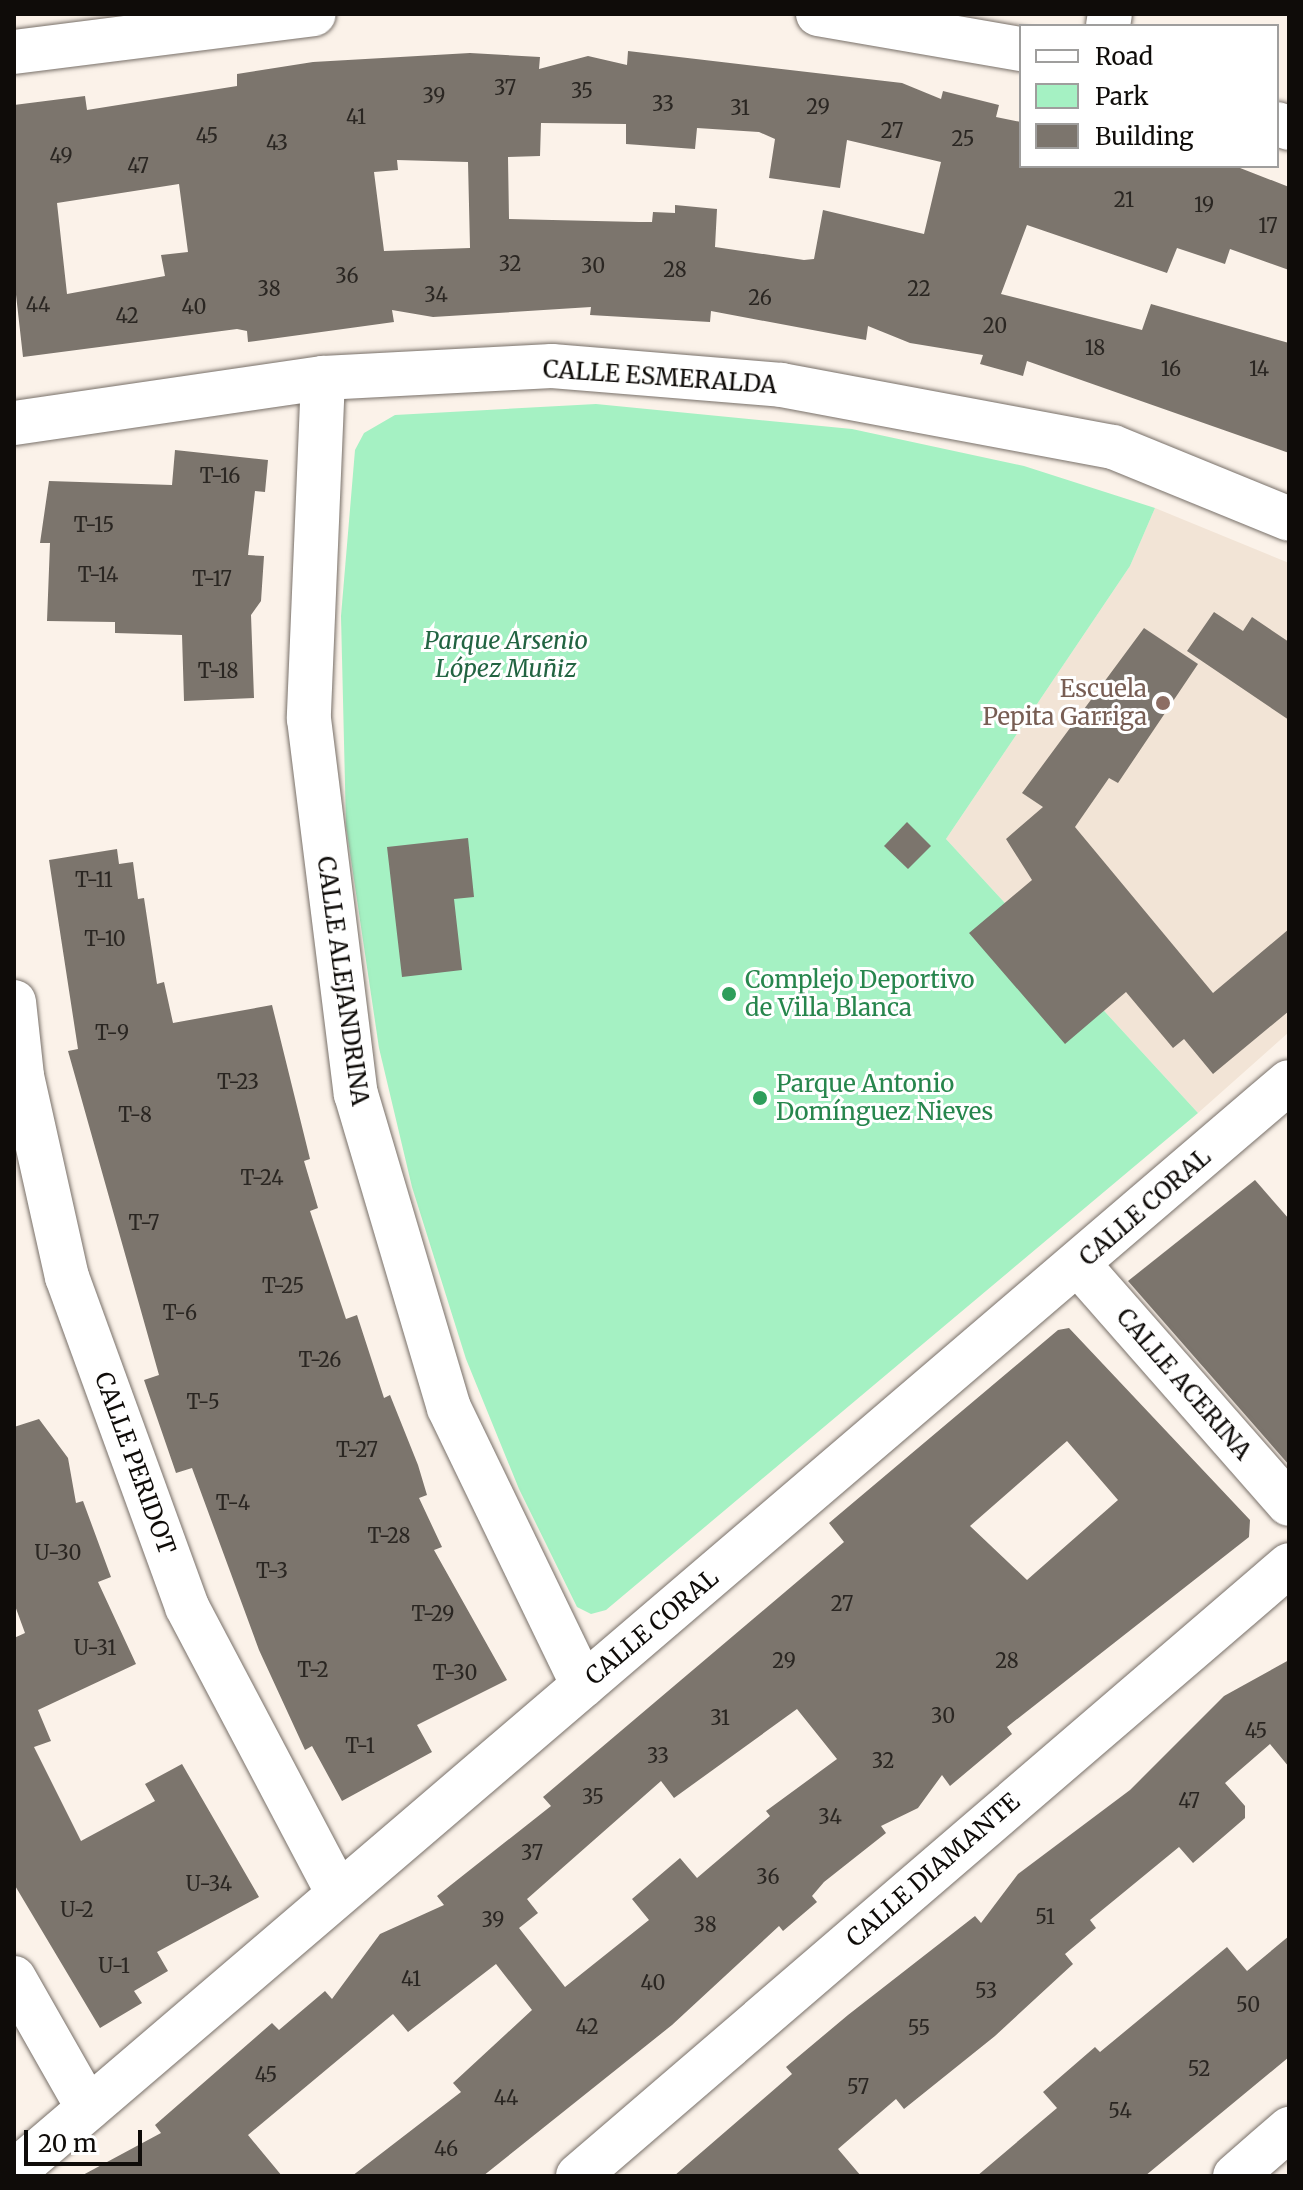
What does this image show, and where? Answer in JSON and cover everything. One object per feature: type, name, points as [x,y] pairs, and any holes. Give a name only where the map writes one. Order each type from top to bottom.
[{"type":"street","points":[[14,52],[314,14]]},
{"type":"street","points":[[818,14],[1019,49]]},
{"type":"street","name":"CALLE ESMERALDA","points":[[14,423],[323,378],[552,366],[781,385],[1113,447],[1289,519]]},
{"type":"street","name":"CALLE ALEJANDRINA","points":[[323,378],[309,719],[356,1094],[449,1408],[583,1685]]},
{"type":"street","name":"CALLE PERIDOT","points":[[14,1002],[22,1076],[67,1277],[165,1547],[187,1607],[338,1894]]},
{"type":"street","name":"CALLE CORAL","points":[[14,2172],[1079,1265],[1289,1082]]},
{"type":"street","name":"CALLE ACERINA","points":[[1079,1265],[1289,1504]]},
{"type":"street","name":"CALLE DIAMANTE","points":[[578,2176],[1289,1565]]},
{"type":"street","points":[[14,1978],[88,2108]]},
{"type":"street","points":[[1235,2176],[1289,2129]]},
{"type":"shaded area","name":"Escuela Pepita Garriga","points":[[1155,508],[1289,563],[1289,1032],[1198,1113],[946,839],[1130,566]]},
{"type":"green space","name":"Complejo Deportivo de Villa Blanca","points":[[596,404],[852,429],[1024,466],[1155,508],[1130,566],[946,839],[1198,1113],[606,1610],[591,1614],[577,1607],[519,1489],[466,1359],[412,1187],[379,1048],[346,826],[341,616],[355,450],[364,433],[395,415]]},
{"type":"building","points":[[628,51],[902,83],[941,99],[943,91],[999,105],[996,117],[1019,122],[1019,168],[1240,168],[1289,187],[1289,270],[1230,249],[1225,264],[1177,248],[1167,273],[1027,225],[1001,294],[1142,330],[1151,304],[1289,343],[1289,453],[1027,361],[1023,376],[980,364],[983,355],[910,343],[868,326],[866,340],[711,311],[710,322],[590,315],[591,307],[433,317],[392,310],[394,322],[248,342],[247,331],[237,329],[23,357],[14,277],[14,105],[85,96],[87,110],[237,86],[237,74],[313,62],[470,53],[540,57],[539,69],[588,56],[627,65]],"holes":[[[541,123],[626,124],[626,144],[695,149],[697,128],[759,132],[775,139],[769,178],[840,188],[847,140],[941,162],[924,234],[823,210],[814,259],[804,260],[715,247],[717,209],[675,205],[675,213],[653,212],[652,222],[509,219],[508,157],[540,156]],[[397,160],[468,162],[470,248],[384,251],[374,172],[398,170]],[[179,184],[188,252],[161,255],[165,276],[67,294],[57,203]]]},
{"type":"building","points":[[175,450],[268,460],[265,492],[255,491],[248,555],[264,556],[261,601],[251,615],[254,698],[184,701],[182,635],[115,633],[115,622],[47,621],[50,543],[40,543],[49,481],[172,485]]},
{"type":"building","points":[[1214,612],[1243,631],[1252,617],[1289,642],[1289,720],[1187,651]]},
{"type":"building","points":[[1144,628],[1198,664],[1118,783],[1109,778],[1075,827],[1213,993],[1289,929],[1289,1011],[1213,1074],[1184,1039],[1173,1048],[1126,992],[1065,1044],[969,933],[1032,880],[1006,839],[1043,807],[1022,793]]},
{"type":"building","points":[[907,822],[931,846],[908,869],[884,846]]},
{"type":"building","points":[[468,838],[474,897],[454,899],[462,970],[402,977],[387,847]]},
{"type":"building","points":[[117,849],[119,864],[133,862],[138,899],[144,898],[157,984],[164,982],[173,1023],[272,1005],[310,1159],[304,1161],[318,1208],[310,1211],[346,1319],[357,1315],[384,1398],[390,1395],[418,1465],[427,1495],[419,1498],[442,1547],[434,1550],[507,1680],[417,1725],[432,1752],[342,1801],[312,1746],[305,1750],[259,1650],[192,1468],[176,1473],[144,1380],[159,1375],[68,1051],[78,1049],[49,860]]},
{"type":"building","points":[[1255,1180],[1289,1219],[1289,1465],[1128,1281]]},
{"type":"building","points":[[1069,1328],[1250,1520],[1249,1537],[1007,1727],[1012,1734],[950,1786],[942,1775],[918,1808],[881,1826],[886,1833],[824,1882],[812,1896],[817,1902],[783,1931],[779,1926],[672,2025],[483,2176],[352,2176],[461,2092],[453,2083],[532,2010],[496,1964],[408,2032],[393,2014],[248,2135],[282,2176],[81,2176],[161,2133],[155,2125],[272,2023],[279,2030],[325,1991],[332,1999],[380,1934],[444,1905],[437,1896],[551,1806],[543,1797],[844,1542],[829,1523],[1058,1330]],"holes":[[[1067,1441],[1118,1500],[1027,1580],[970,1526]],[[797,1709],[837,1759],[766,1811],[770,1816],[697,1878],[680,1858],[632,1899],[649,1920],[565,1987],[519,1928],[538,1913],[527,1899],[661,1781],[674,1798]]]},
{"type":"building","points":[[39,1419],[68,1458],[76,1503],[83,1501],[111,1577],[98,1582],[136,1664],[38,1710],[51,1741],[34,1747],[81,1841],[155,1801],[145,1784],[182,1764],[259,1897],[157,1952],[168,1971],[134,1991],[142,2003],[100,2028],[14,1884],[14,1638],[25,1633],[14,1603],[14,1427]]},
{"type":"building","points":[[1289,1660],[1289,1767],[1270,1744],[1225,1783],[1245,1806],[1245,1818],[1193,1863],[1179,1847],[1090,1920],[1096,1928],[1065,1954],[1073,1964],[995,2036],[904,2109],[896,2099],[838,2149],[861,2176],[674,2176],[792,2074],[786,2067],[848,2015],[975,1916],[981,1923],[1018,1874],[1130,1790],[1224,1696]]},
{"type":"building","points":[[1289,1936],[1289,2057],[1145,2176],[977,2176],[1057,2108],[1043,2092],[1095,2047],[1100,2052],[1227,1947],[1247,1971]]},
{"type":"place","name":"Escuela Pepita Garriga","points":[[1163,703]]},
{"type":"place","name":"Complejo Deportivo de Villa Blanca","points":[[729,994]]},
{"type":"place","name":"Parque Antonio Domínguez Nieves","points":[[760,1098]]},
{"type":"park label","name":"Parque Arsenio López Muñiz","points":[[506,655]]}]
